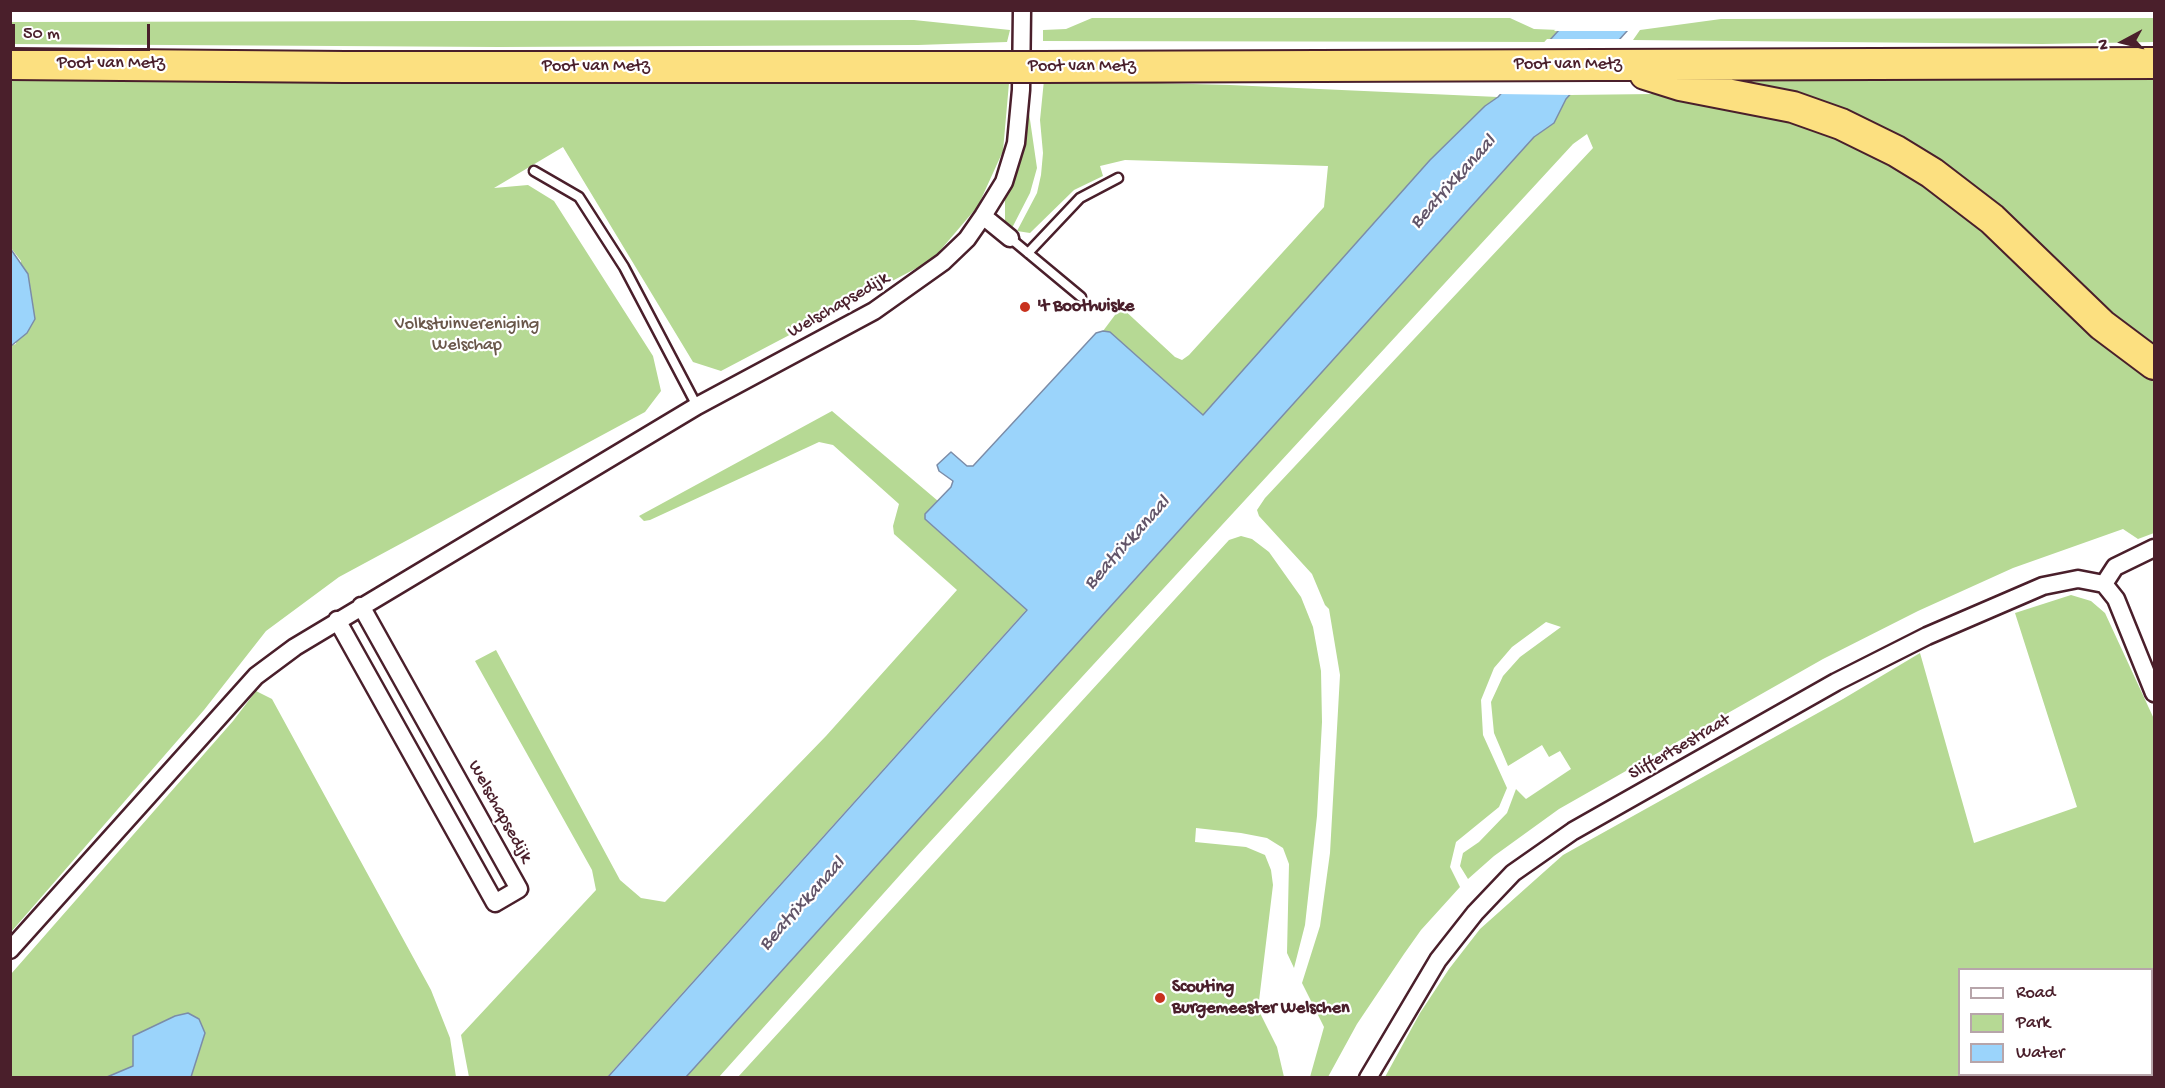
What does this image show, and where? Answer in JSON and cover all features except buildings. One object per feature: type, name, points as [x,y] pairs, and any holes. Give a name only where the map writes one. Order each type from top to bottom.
[{"type":"highway","name":"Poot van Metz","points":[[10,64],[1041,68],[2154,63]]},
{"type":"highway","points":[[1610,65],[1680,85],[1793,107],[1833,121],[1896,151],[1932,173],[1992,219],[2102,325],[2154,364]]},
{"type":"street","name":"Welschapsedijk","points":[[10,950],[256,676],[337,620],[697,406],[883,305],[944,262],[967,239],[1004,182],[1016,143],[1021,90],[1022,10]]},
{"type":"street","points":[[983,216],[1010,238]]},
{"type":"street","points":[[2154,548],[2115,567],[2104,584],[2116,599],[2154,693]]},
{"type":"street","name":"Sliffertsestraat","points":[[1368,1077],[1438,960],[1475,913],[1514,873],[1573,831],[1836,682],[1927,636],[2043,586],[2078,579],[2104,584]]},
{"type":"street","name":"Welschapsedijk","points":[[337,620],[495,903],[519,889],[361,606]]},
{"type":"lane","points":[[534,171],[579,196],[624,267],[697,406]]},
{"type":"lane","points":[[1028,254],[1080,198],[1118,178]]},
{"type":"lane","points":[[1010,238],[1081,297]]},
{"type":"green space","points":[[1092,18],[1510,18],[1534,29],[1559,30],[1548,42],[1043,41],[1043,30],[1066,29]]},
{"type":"green space","points":[[2154,18],[2154,42],[2042,44],[1633,40],[1640,30],[1721,19]]},
{"type":"green space","points":[[914,20],[1010,30],[1007,42],[918,45],[498,47],[10,44],[11,22]]},
{"type":"green space","points":[[2154,73],[2154,357],[1902,145],[1681,76]]},
{"type":"green space","name":"Volkstuinvereniging Welschap","points":[[11,76],[1009,83],[1003,151],[978,206],[932,260],[721,371],[693,362],[563,147],[494,188],[528,185],[554,201],[653,356],[661,391],[645,412],[339,577],[266,631],[204,710],[11,932],[10,346],[16,344],[21,261],[11,248]]},
{"type":"green space","points":[[1044,80],[1230,85],[1498,97],[1485,106],[1430,160],[1203,415],[1110,332],[1103,331],[1121,307],[1175,357],[1182,360],[1189,355],[1324,207],[1328,166],[1125,160],[1100,166],[1103,176],[1074,190],[1030,233],[1017,231],[1037,193],[1041,175],[1043,153],[1040,120]]},
{"type":"green space","points":[[1654,94],[1741,106],[1821,126],[1892,160],[2022,259],[2154,372],[2154,533],[2138,539],[2123,529],[2013,568],[1918,611],[1823,659],[1559,809],[1494,856],[1468,879],[1460,866],[1463,853],[1479,842],[1507,813],[1516,789],[1526,799],[1571,769],[1560,751],[1549,757],[1542,745],[1508,766],[1494,733],[1491,702],[1503,676],[1520,657],[1561,627],[1546,622],[1512,647],[1494,668],[1481,700],[1483,735],[1507,788],[1499,807],[1456,842],[1450,867],[1460,887],[1421,930],[1404,954],[1357,1024],[1328,1077],[1310,1077],[1324,1027],[1302,983],[1320,926],[1330,853],[1340,675],[1329,609],[1325,605],[1312,574],[1259,516],[1257,510],[1265,498],[1593,148],[1587,134],[1573,144],[917,856],[719,1077],[686,1077],[1534,137],[1554,123],[1569,95]]},
{"type":"green space","points":[[1028,106],[1037,168],[1030,193],[1012,228],[1005,222],[1005,197],[1017,166]]},
{"type":"green space","points":[[832,411],[938,501],[925,514],[925,519],[1027,609],[607,1077],[469,1077],[461,1035],[596,890],[592,870],[475,661],[496,650],[620,880],[641,898],[665,902],[826,736],[957,590],[894,534],[893,526],[899,504],[833,445],[819,442],[650,520],[644,521],[639,516]]},
{"type":"green space","points":[[1241,536],[1252,539],[1269,552],[1301,597],[1313,627],[1321,671],[1322,722],[1317,816],[1305,925],[1294,968],[1287,953],[1289,864],[1283,848],[1267,838],[1196,828],[1195,842],[1246,847],[1265,855],[1271,870],[1273,885],[1258,1009],[1277,1047],[1284,1077],[738,1077],[1229,540]]},
{"type":"green space","points":[[2071,595],[2091,601],[2105,613],[2154,719],[2154,1035],[2153,968],[1958,968],[1958,1076],[2041,1076],[1385,1077],[1420,1013],[1449,969],[1480,929],[1563,855],[1843,699],[1920,653],[1974,843],[2077,807],[2015,613]]},
{"type":"green space","points":[[256,691],[272,699],[431,990],[450,1038],[456,1077],[191,1077],[205,1033],[175,1016],[133,1066],[107,1077],[11,1077],[11,974],[233,721]]},
{"type":"water","name":"Beatrixkanaal","points":[[1645,11],[1566,99],[1554,123],[1534,137],[686,1077],[607,1078],[1027,610],[925,519],[925,514],[951,487],[953,481],[939,471],[937,465],[951,452],[967,466],[973,466],[1096,333],[1103,331],[1110,332],[1203,415],[1430,160],[1485,106],[1498,97],[1559,30]]},
{"type":"water","points":[[10,248],[28,274],[35,319],[27,333],[11,346]]},
{"type":"water","points":[[188,1013],[199,1019],[205,1033],[191,1077],[107,1077],[133,1066],[133,1036],[175,1016]]},
{"type":"pier","points":[[1648,10],[1631,31],[1554,31],[1558,27],[1568,26],[1577,16],[1577,11]]},
{"type":"pier","points":[[1547,39],[1624,39],[1573,95],[1497,94]]},
{"type":"place","name":"'t Boothuiske","points":[[1025,307]]},
{"type":"place","name":"Scouting Burgemeester Welschen","points":[[1160,998]]}]
